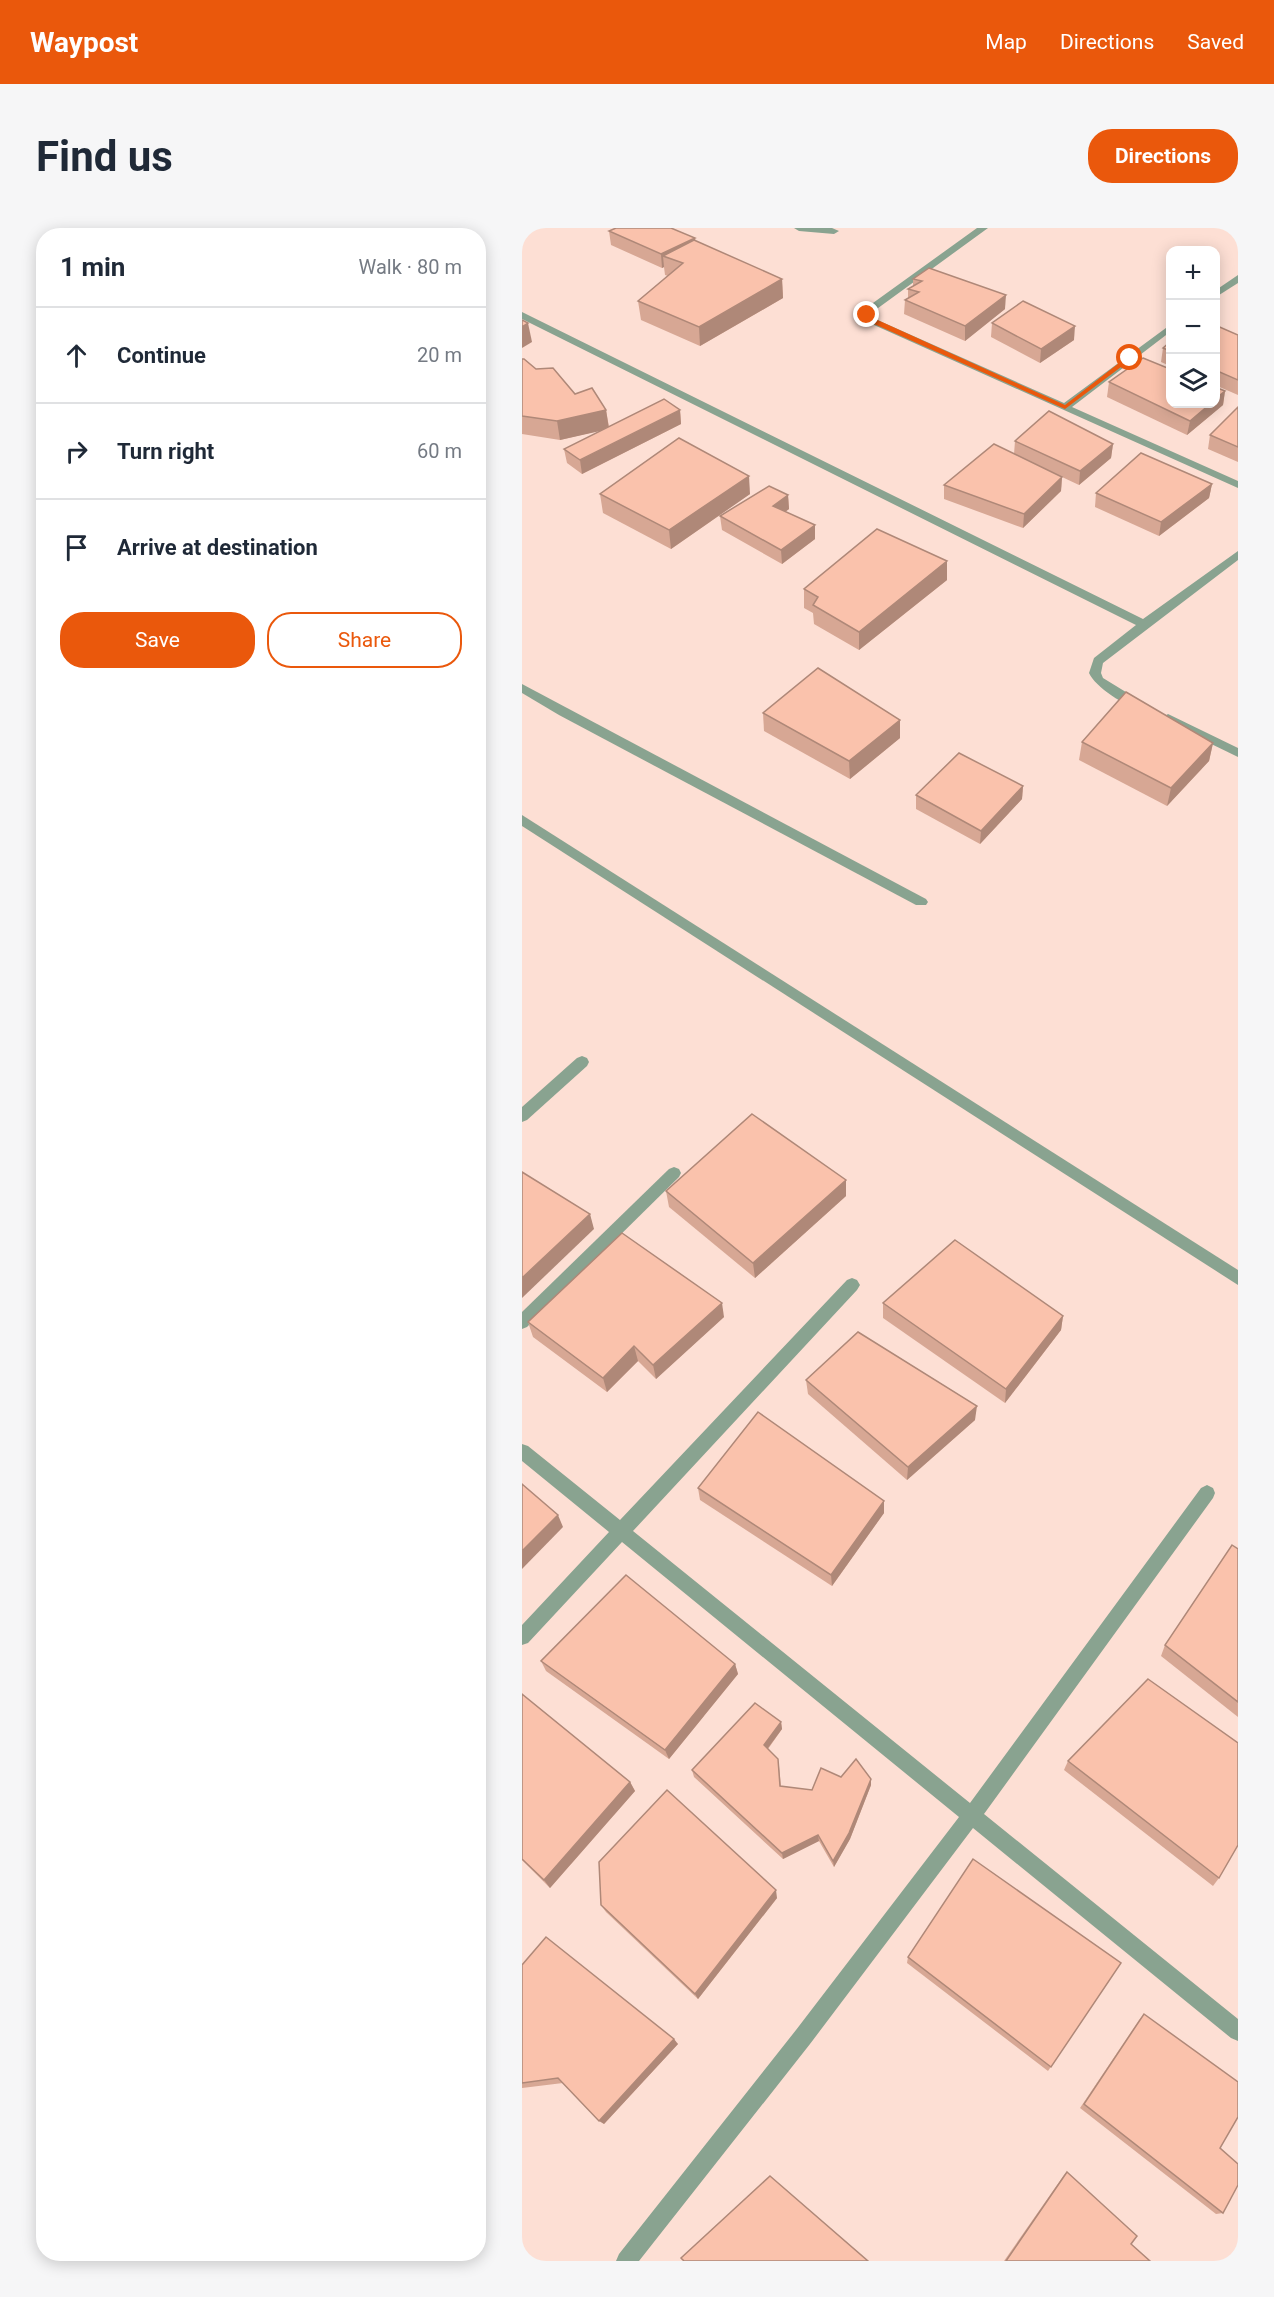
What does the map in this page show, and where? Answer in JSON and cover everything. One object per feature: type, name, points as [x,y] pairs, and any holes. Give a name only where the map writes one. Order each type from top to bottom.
[{"type":"street","points":[[799,228],[834,231]]},
{"type":"street","points":[[983,228],[869,310],[867,317],[1238,485]]},
{"type":"street","points":[[1232,228],[1238,231]]},
{"type":"street","points":[[1220,291],[1238,278]]},
{"type":"street","points":[[522,315],[1144,624]]},
{"type":"street","points":[[1065,407],[1166,331]]},
{"type":"street","points":[[1238,555],[1098,661],[1095,673],[1098,680],[1106,687],[1238,753]]},
{"type":"street","points":[[522,688],[921,902]]},
{"type":"street","points":[[522,820],[1238,1278]]},
{"type":"street","points":[[522,1116],[582,1062]]},
{"type":"street","points":[[522,1322],[674,1173]]},
{"type":"street","points":[[522,1636],[623,1532],[852,1285]]},
{"type":"street","points":[[522,1450],[1238,2031]]},
{"type":"street","points":[[626,2261],[803,2037],[972,1815],[1207,1493]]},
{"type":"building","points":[[616,228],[671,228],[695,238],[661,254],[609,231]]},
{"type":"building","points":[[694,240],[782,279],[699,327],[638,301],[683,263],[663,256]]},
{"type":"building","points":[[929,268],[1006,295],[965,326],[905,300],[919,292],[908,289],[922,281],[913,279]]},
{"type":"building","points":[[1023,301],[1075,326],[1041,349],[992,323]]},
{"type":"building","points":[[1220,327],[1238,335],[1238,380],[1220,372]]},
{"type":"building","points":[[1143,358],[1166,367],[1166,408],[1205,408],[1190,421],[1109,382]]},
{"type":"building","points":[[522,359],[536,369],[553,368],[575,394],[592,388],[606,410],[557,421],[522,416]]},
{"type":"building","points":[[664,399],[680,410],[580,460],[564,449]]},
{"type":"building","points":[[1238,407],[1238,447],[1210,435]]},
{"type":"building","points":[[1049,411],[1113,444],[1080,471],[1015,441]]},
{"type":"building","points":[[679,438],[749,476],[669,530],[600,494]]},
{"type":"building","points":[[994,444],[1062,477],[1024,514],[944,485]]},
{"type":"building","points":[[1141,453],[1212,484],[1161,522],[1096,493]]},
{"type":"building","points":[[769,486],[788,495],[773,506],[815,525],[781,550],[720,516]]},
{"type":"building","points":[[877,529],[947,561],[859,632],[813,605],[818,597],[804,589]]},
{"type":"building","points":[[818,668],[900,720],[849,761],[763,713]]},
{"type":"building","points":[[1126,692],[1213,743],[1171,788],[1082,742]]},
{"type":"building","points":[[959,753],[1023,786],[981,831],[916,795]]},
{"type":"building","points":[[752,1114],[846,1180],[753,1263],[666,1191]]},
{"type":"building","points":[[522,1172],[590,1214],[522,1278]]},
{"type":"building","points":[[622,1233],[722,1303],[653,1365],[634,1346],[603,1378],[528,1322]]},
{"type":"building","points":[[955,1240],[1063,1316],[1006,1389],[883,1303]]},
{"type":"building","points":[[858,1332],[977,1406],[908,1467],[806,1380]]},
{"type":"building","points":[[758,1412],[884,1501],[831,1575],[698,1488]]},
{"type":"building","points":[[522,1484],[558,1515],[522,1551]]},
{"type":"building","points":[[1232,1545],[1238,1549],[1238,1702],[1165,1645]]},
{"type":"building","points":[[626,1575],[735,1664],[665,1750],[541,1661]]},
{"type":"building","points":[[1148,1679],[1238,1743],[1238,1845],[1219,1878],[1068,1761]]},
{"type":"building","points":[[522,1694],[630,1782],[544,1880],[522,1859]]},
{"type":"building","points":[[755,1703],[781,1722],[764,1745],[778,1759],[780,1786],[812,1790],[821,1768],[841,1777],[856,1759],[871,1779],[849,1833],[833,1861],[818,1835],[782,1853],[692,1770]]},
{"type":"building","points":[[667,1790],[776,1890],[695,1994],[601,1905],[599,1862]]},
{"type":"building","points":[[973,1859],[1121,1963],[1051,2067],[908,1957]]},
{"type":"building","points":[[546,1937],[674,2039],[599,2121],[558,2078],[522,2083],[522,1965]]},
{"type":"building","points":[[1144,2014],[1238,2082],[1238,2117],[1220,2148],[1238,2164],[1238,2185],[1223,2213],[1084,2104]]},
{"type":"building","points":[[1067,2172],[1137,2236],[1131,2244],[1150,2261],[1006,2261]]},
{"type":"building","points":[[770,2176],[868,2261],[684,2261],[681,2258]]},
{"type":"route","points":[[867,315],[868,318],[1065,407],[1130,358]]}]
